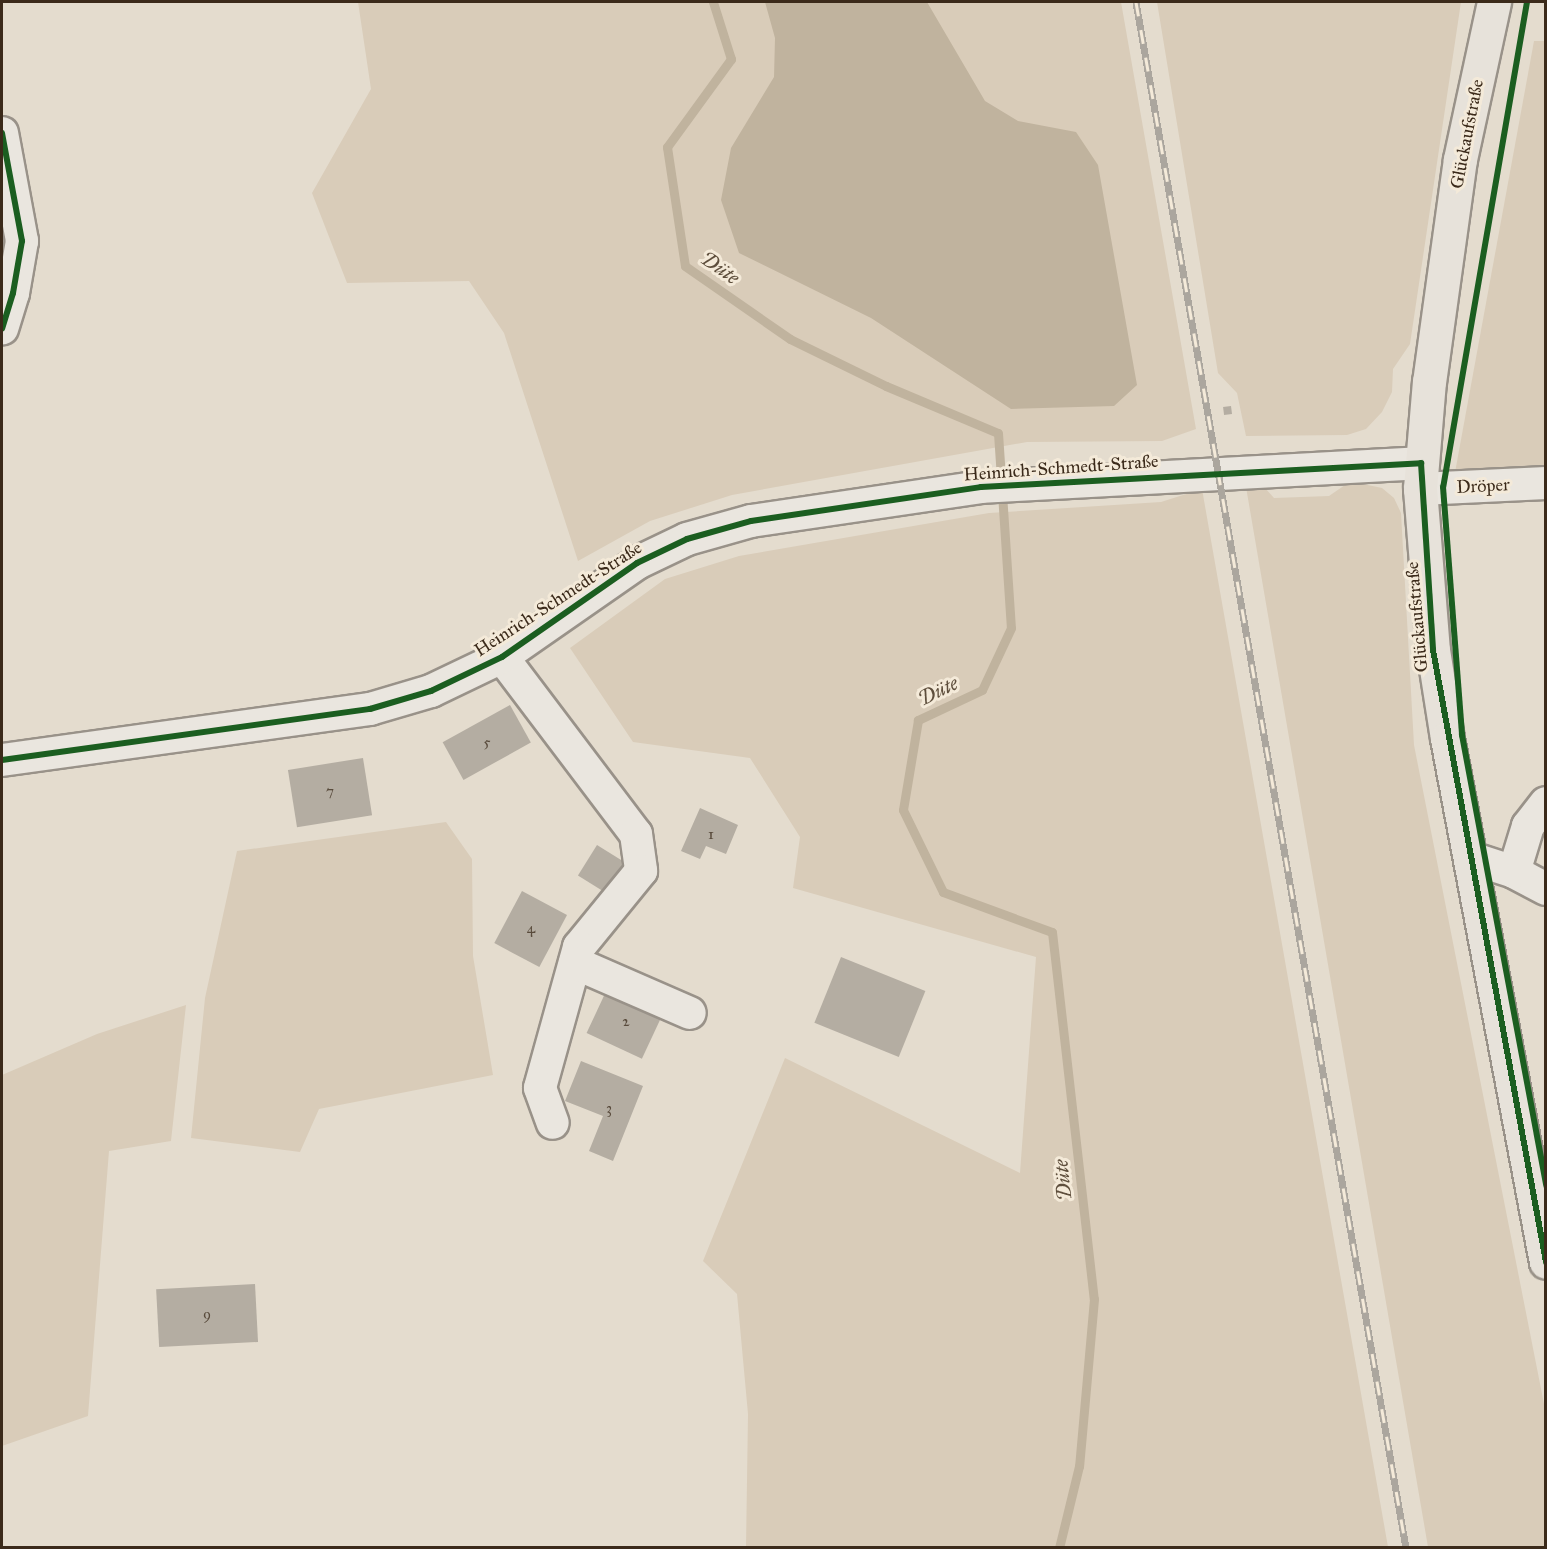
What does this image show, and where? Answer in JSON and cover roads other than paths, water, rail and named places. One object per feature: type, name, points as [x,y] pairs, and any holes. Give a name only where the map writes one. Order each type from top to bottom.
[{"type":"main road","name":"Glückaufstraße","points":[[1494,2],[1460,159],[1421,476],[1433,650],[1545,1262]]},
{"type":"street","points":[[2,133],[22,241],[13,293],[2,328]]},
{"type":"street","name":"Heinrich-Schmedt-Straße","points":[[2,760],[370,709],[431,691],[502,657],[637,563],[687,539],[751,521],[981,487],[1031,483],[1421,476]]},
{"type":"street","name":"Dröper","points":[[1421,476],[1545,483]]},
{"type":"street","name":"Heinrich-Schmedt-Straße","points":[[502,657],[636,834],[641,871],[579,948],[540,1088],[553,1123]]},
{"type":"street","points":[[1514,872],[1528,826],[1545,803]]},
{"type":"street","points":[[1471,858],[1514,872],[1545,889]]},
{"type":"street","points":[[575,963],[690,1013]]},
{"type":"waterway","name":"Düte","points":[[713,2],[731,59],[667,147],[685,266],[790,339],[886,386],[998,433],[1011,628],[982,690],[918,720],[903,810],[943,892],[1052,932],[1094,1299],[1079,1466],[1059,1548]]},
{"type":"railway","points":[[1136,2],[1406,1548]]}]
